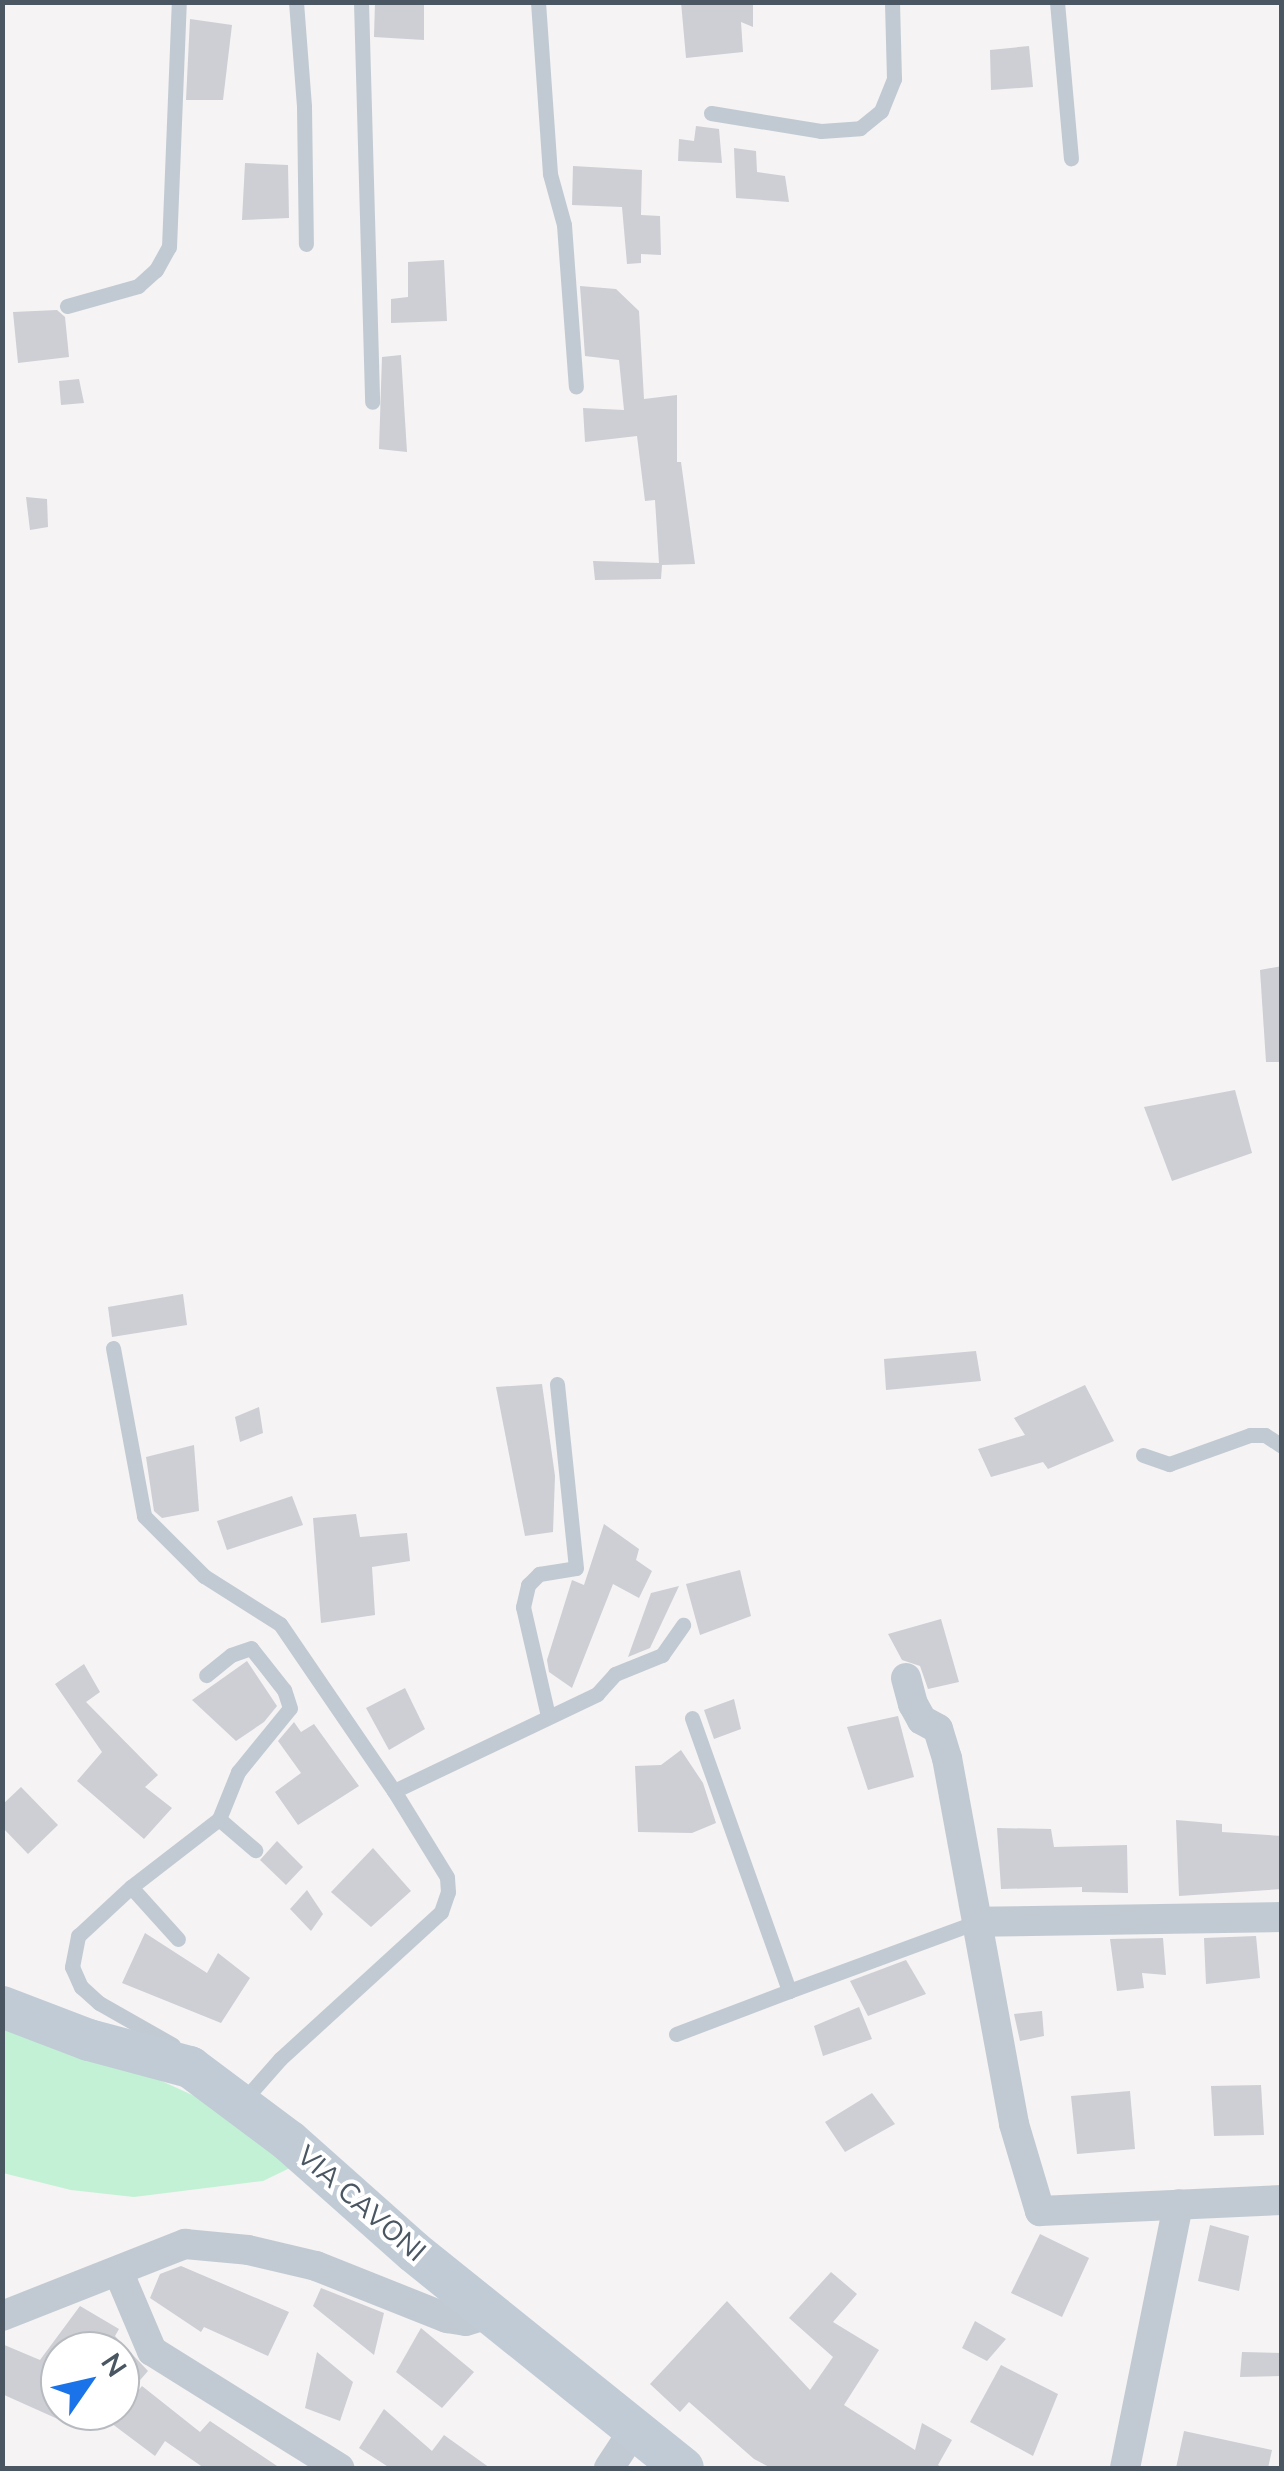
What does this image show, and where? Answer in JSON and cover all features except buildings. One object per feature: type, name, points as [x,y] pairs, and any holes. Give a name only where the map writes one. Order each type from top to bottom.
[{"type":"street","points":[[906,1678],[912,1704],[922,1720],[938,1730],[947,1758],[1014,2124],[1040,2210],[1282,2200]]},
{"type":"street","points":[[977,1922],[1282,1918]]},
{"type":"street","name":"VIA CAVONI","points":[[2,2007],[89,2040],[190,2067],[290,2141],[490,2314],[683,2468]]},
{"type":"street","points":[[1125,2468],[1178,2204]]},
{"type":"street","points":[[2,2316],[185,2244],[210,2244],[316,2266],[447,2318],[466,2322],[490,2314]]},
{"type":"street","points":[[118,2271],[152,2351],[339,2468]]},
{"type":"street","points":[[609,2468],[634,2430]]},
{"type":"lane","points":[[67,306],[138,286],[156,270],[169,247],[179,2]]},
{"type":"lane","points":[[296,2],[306,244]]},
{"type":"lane","points":[[361,2],[372,402]]},
{"type":"lane","points":[[538,2],[550,174],[564,225],[576,387]]},
{"type":"lane","points":[[712,113],[821,132],[860,128],[881,111],[894,79],[892,2]]},
{"type":"lane","points":[[1057,2],[1071,158]]},
{"type":"lane","points":[[113,1348],[144,1516],[204,1576],[280,1624],[394,1791],[447,1877],[440,1912],[234,2100],[216,2072],[99,2003],[81,1987],[72,1967],[78,1936],[131,1888],[219,1819],[238,1772],[290,1708],[284,1690],[251,1648],[231,1655],[206,1675]]},
{"type":"lane","points":[[548,1716],[523,1607],[528,1585],[539,1574],[576,1568],[558,1384]]},
{"type":"lane","points":[[1144,1456],[1170,1464],[1250,1435],[1265,1435],[1282,1446]]},
{"type":"lane","points":[[394,1791],[597,1694],[615,1674],[662,1655],[683,1625]]},
{"type":"lane","points":[[692,1718],[789,1991]]},
{"type":"lane","points":[[219,1819],[254,1850]]},
{"type":"lane","points":[[131,1888],[178,1939]]},
{"type":"lane","points":[[676,2034],[977,1922]]},
{"type":"green space","points":[[3,2024],[155,2078],[223,2109],[298,2164],[263,2181],[134,2197],[71,2190],[3,2173]]}]
